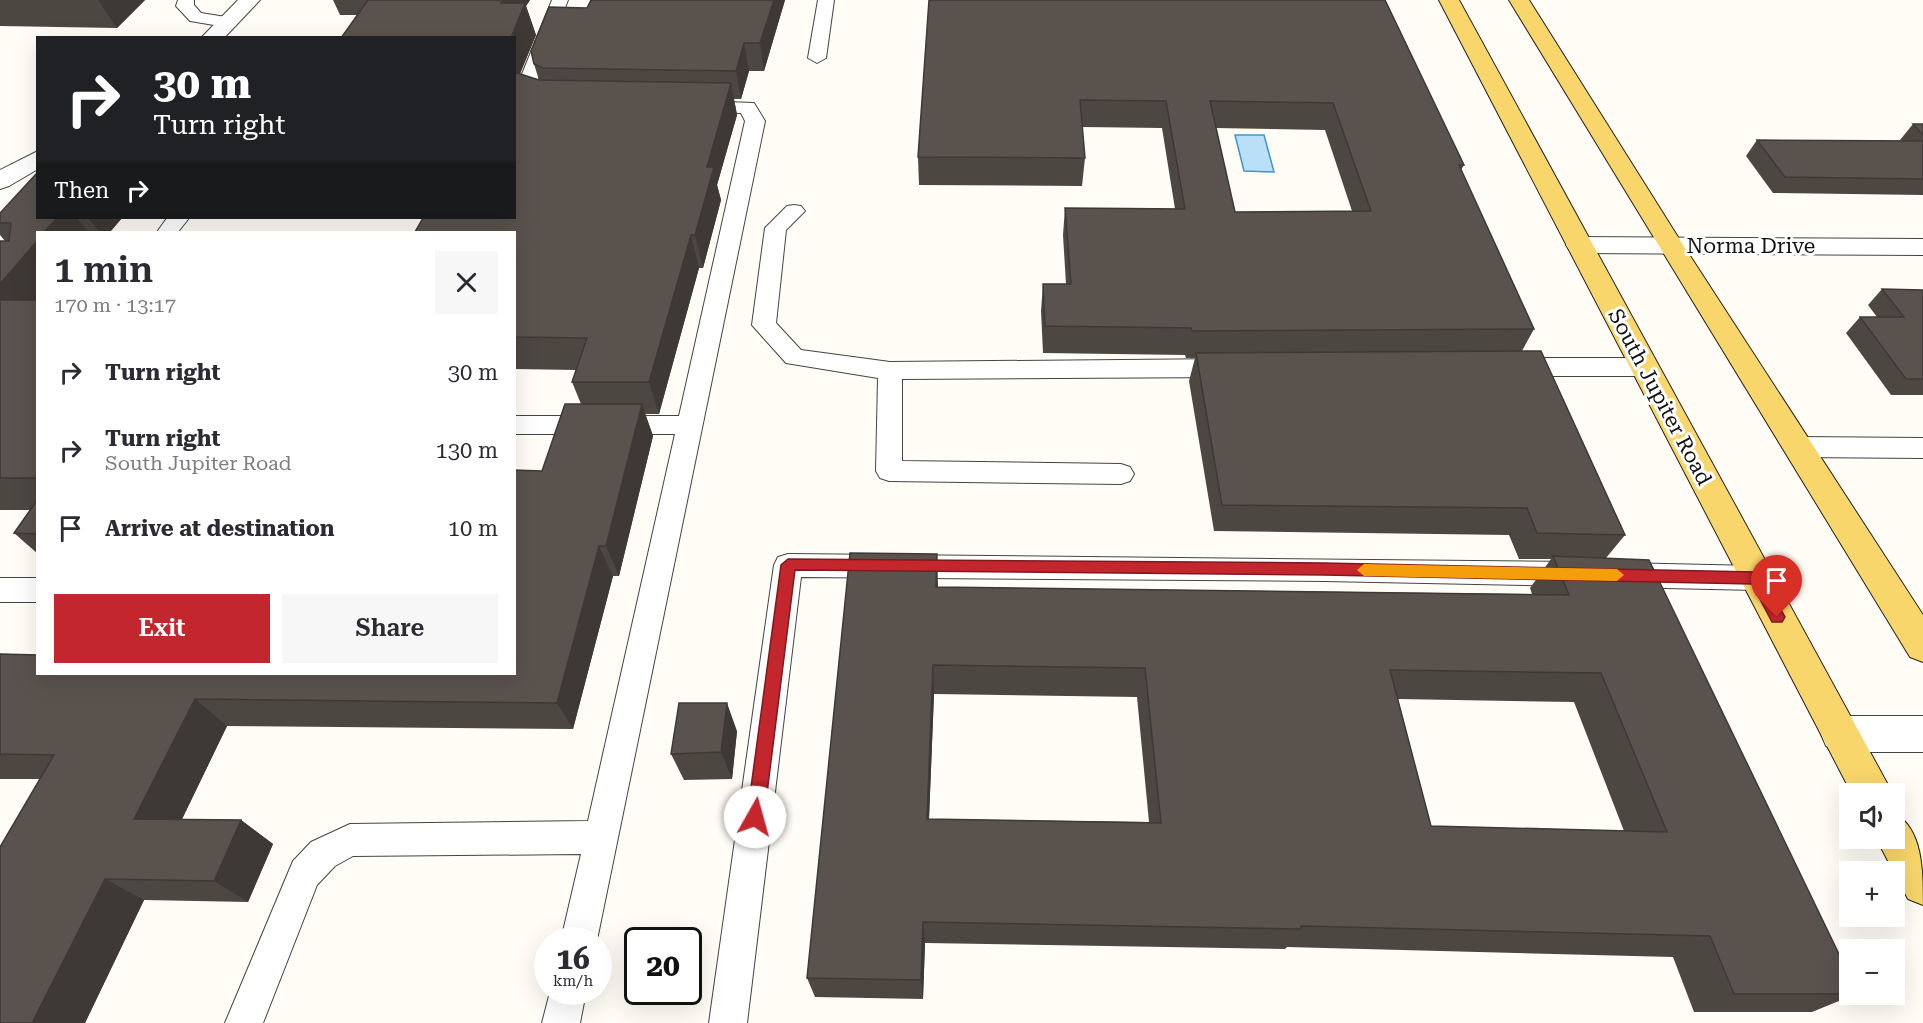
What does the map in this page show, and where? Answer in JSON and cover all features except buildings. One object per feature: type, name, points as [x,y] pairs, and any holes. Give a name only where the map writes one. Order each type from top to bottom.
[{"type":"main road","name":"South Jupiter Road","points":[[1449,0],[1867,783]]},
{"type":"main road","points":[[1519,0],[1670,246],[1923,646]]},
{"type":"main road","points":[[1903,849],[1923,884]]},
{"type":"street","points":[[219,33],[250,0]]},
{"type":"street","points":[[0,181],[36,159]]},
{"type":"street","name":"Norma Drive","points":[[1579,245],[1923,247]]},
{"type":"street","points":[[1840,734],[1923,734]]},
{"type":"lane","points":[[186,0],[185,6],[219,33]]},
{"type":"lane","points":[[560,0],[529,79],[532,97],[550,104],[573,105]]},
{"type":"lane","points":[[817,58],[826,0]]},
{"type":"lane","points":[[582,927],[755,121],[747,107],[677,106]]},
{"type":"lane","points":[[795,212],[776,228],[764,325],[794,357],[890,371],[1258,368]]},
{"type":"lane","points":[[168,231],[177,219]]},
{"type":"lane","points":[[1492,367],[1644,367]]},
{"type":"lane","points":[[890,371],[889,471],[1121,474]]},
{"type":"lane","points":[[516,425],[691,425]]},
{"type":"lane","points":[[1797,447],[1923,448]]},
{"type":"lane","points":[[728,1023],[788,565],[1324,569],[1756,578]]},
{"type":"lane","points":[[0,590],[36,590]]},
{"type":"lane","points":[[244,1023],[305,873],[323,854],[350,840],[602,837]]},
{"type":"lane","points":[[561,1023],[565,1005]]},
{"type":"water","points":[[1235,135],[1264,135],[1274,172],[1244,171]]},
{"type":"slow traffic","points":[[1364,570],[1617,575]]},
{"type":"route","points":[[755,817],[788,565],[1324,569],[1756,578],[1777,617]]}]
